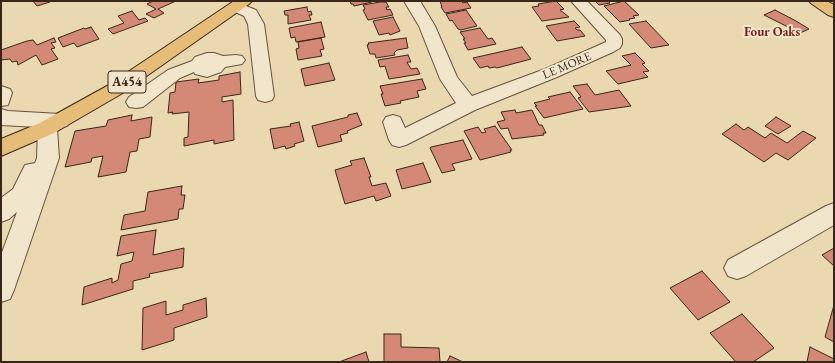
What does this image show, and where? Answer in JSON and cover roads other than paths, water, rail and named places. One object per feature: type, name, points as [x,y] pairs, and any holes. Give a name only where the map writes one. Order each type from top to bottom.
[{"type":"main road","points":[[817,1],[834,12]]},
{"type":"main road","name":"A454","points":[[1,148],[47,128],[114,90],[240,4]]},
{"type":"street","points":[[412,1],[427,26],[449,79],[468,106]]},
{"type":"street","name":"LE MORE","points":[[393,122],[399,140],[468,106],[551,73],[614,44],[614,38],[579,1]]},
{"type":"street","points":[[240,4],[250,13],[256,24],[265,96]]},
{"type":"street","points":[[136,102],[164,81],[188,68],[198,65],[201,70],[207,71],[228,61]]},
{"type":"street","points":[[144,70],[164,81]]},
{"type":"street","points":[[1,92],[3,93],[1,100]]},
{"type":"street","points":[[1,116],[1,118],[47,128]]},
{"type":"street","points":[[1,212],[21,194],[34,169],[47,128]]},
{"type":"street","points":[[1,290],[48,158],[47,128]]},
{"type":"street","points":[[737,268],[834,213]]},
{"type":"district","name":"Four Oaks","points":[[772,32]]}]
